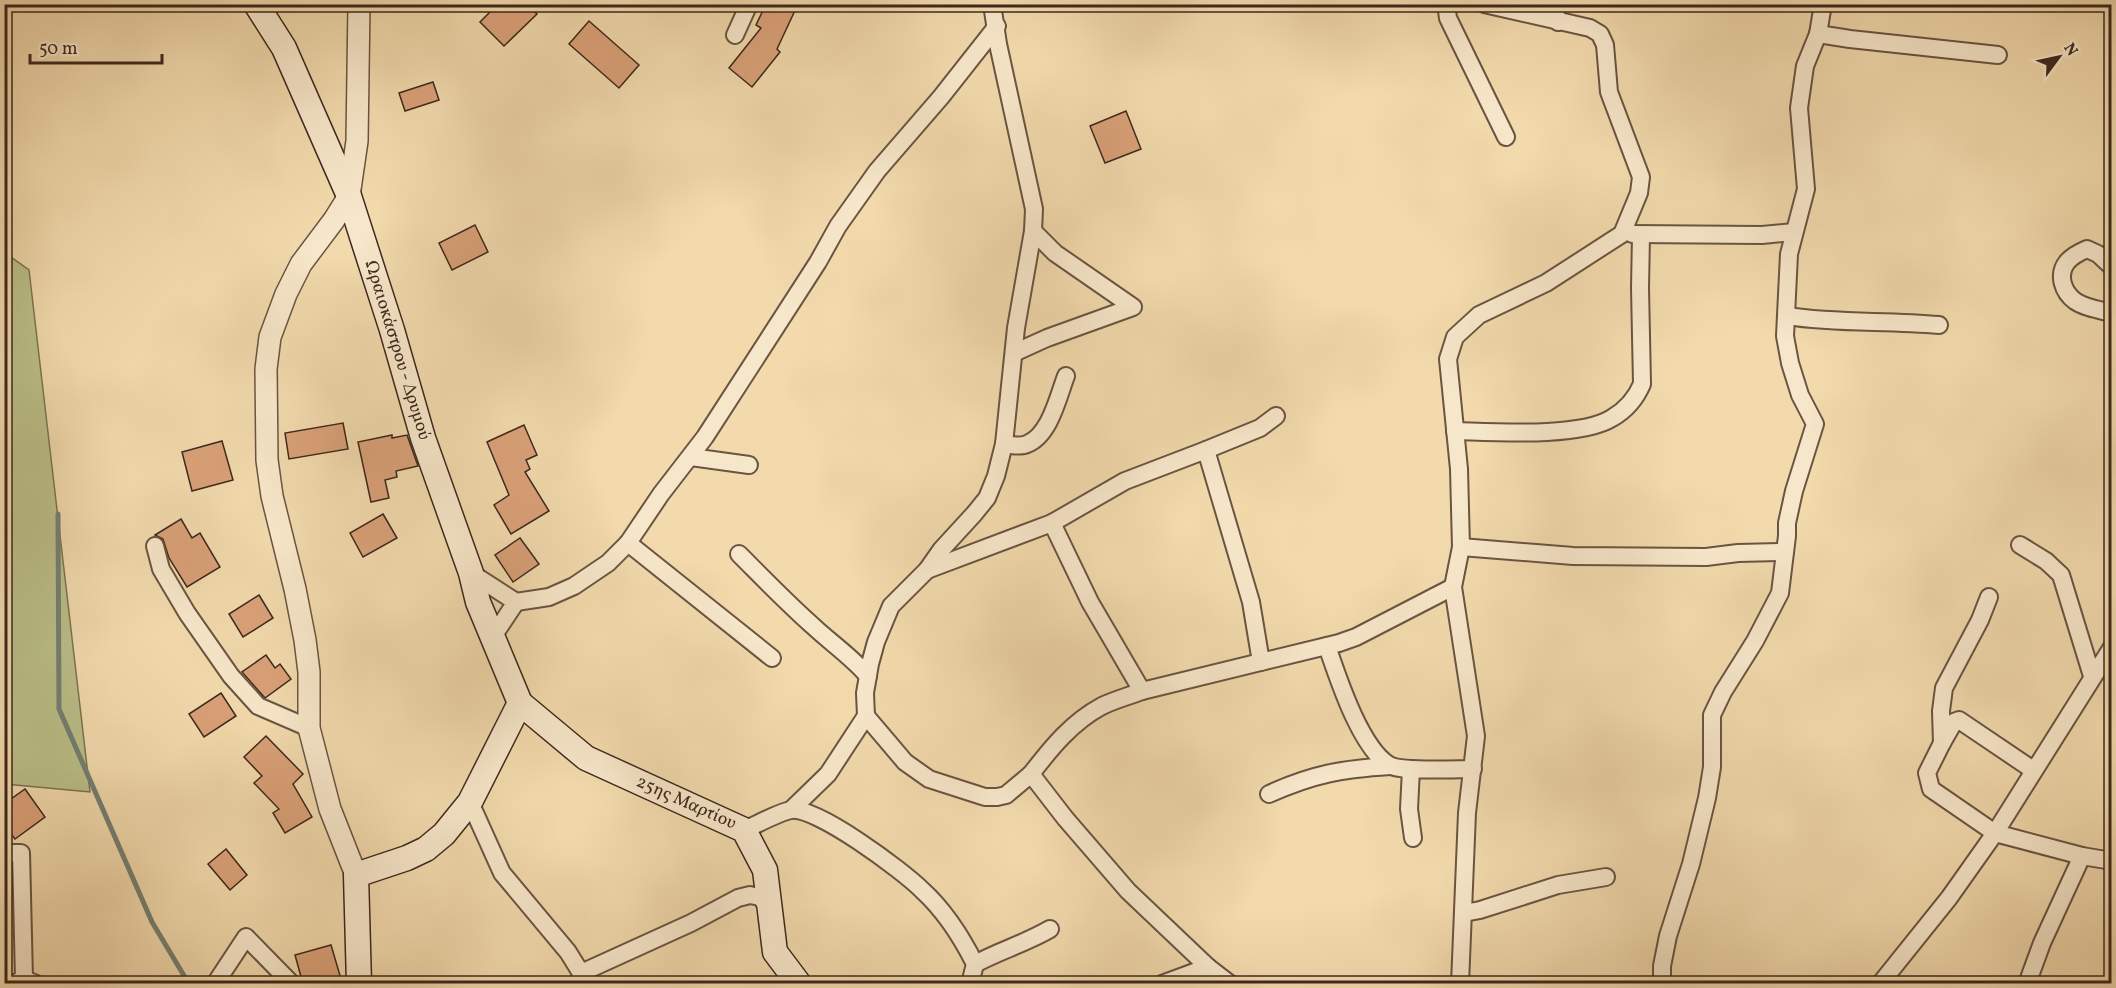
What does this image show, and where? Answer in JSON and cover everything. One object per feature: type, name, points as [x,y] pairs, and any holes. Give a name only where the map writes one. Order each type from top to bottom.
[{"type":"main road","name":"Ωραιοκάστρου - Δρυμού","points":[[256,4],[285,48],[349,196],[392,330],[423,438],[471,573],[478,602],[520,703]]},
{"type":"main road","points":[[359,984],[356,875],[407,858],[426,849],[444,834],[470,802],[520,703]]},
{"type":"main road","name":"25ης Μαρτίου","points":[[520,703],[586,758],[744,830],[765,870],[775,952],[793,982]]},
{"type":"street","points":[[356,875],[330,809],[309,728],[309,672],[305,640],[295,588],[272,496],[268,469],[266,369],[270,337],[286,294],[301,264],[349,196],[357,141],[358,4]]},
{"type":"street","points":[[735,35],[749,4]]},
{"type":"street","points":[[744,830],[791,810],[828,774],[866,716],[865,693],[868,676],[876,642],[891,606],[927,570],[941,550],[987,498],[996,476],[1004,444],[1016,328],[1033,231],[1034,209],[998,44],[992,4]]},
{"type":"street","points":[[1446,4],[1448,18],[1506,137]]},
{"type":"street","points":[[1460,984],[1467,813],[1476,736],[1453,587],[1461,547],[1459,469],[1448,359],[1455,337],[1479,315],[1546,283],[1622,234],[1639,193],[1641,177],[1609,92],[1605,45],[1600,34],[1590,28],[1484,4]]},
{"type":"street","points":[[1553,4],[1558,22]]},
{"type":"street","points":[[1662,984],[1662,966],[1668,936],[1691,864],[1707,798],[1712,767],[1712,715],[1780,593],[1789,511],[1815,424],[1800,395],[1790,363],[1785,336],[1788,316],[1789,254],[1806,189],[1799,108],[1805,66],[1818,34],[1823,4]]},
{"type":"street","points":[[471,573],[516,602],[549,597],[574,586],[608,563],[628,543],[661,494],[691,457],[812,272],[838,226],[877,171],[941,97],[997,26]]},
{"type":"street","points":[[1818,34],[1998,55]]},
{"type":"street","points":[[1014,353],[1047,338],[1133,307],[1055,253],[1033,231]]},
{"type":"street","points":[[1622,234],[1762,235],[1794,232]]},
{"type":"street","points":[[1455,431],[1543,432],[1590,426],[1611,419],[1637,396],[1642,384],[1641,235]]},
{"type":"street","points":[[2112,267],[2098,254],[2087,249],[2066,263],[2062,276],[2063,288],[2075,301],[2112,314]]},
{"type":"street","points":[[1788,316],[1814,320],[1939,325]]},
{"type":"street","points":[[1004,444],[1026,445],[1037,437],[1046,427],[1066,376]]},
{"type":"street","points":[[927,570],[1052,524],[1125,481],[1260,428],[1276,416]]},
{"type":"street","points":[[1206,450],[1251,602],[1261,662]]},
{"type":"street","points":[[691,457],[749,465]]},
{"type":"street","points":[[1052,524],[1090,602],[1142,691]]},
{"type":"street","points":[[628,543],[772,657]]},
{"type":"street","points":[[2020,545],[2033,551],[2061,574],[2092,676]]},
{"type":"street","points":[[155,546],[161,569],[187,613],[231,676],[258,706],[309,728]]},
{"type":"street","points":[[1461,547],[1573,556],[1706,557],[1738,553],[1785,552]]},
{"type":"street","points":[[739,554],[868,676]]},
{"type":"street","points":[[866,716],[905,762],[929,779],[985,797],[997,797],[1006,795],[1031,774],[1055,742],[1074,725],[1102,706],[1142,691],[1356,637],[1453,587]]},
{"type":"street","points":[[1942,743],[1941,711],[1944,688],[1980,620],[1989,597]]},
{"type":"street","points":[[492,638],[516,602]]},
{"type":"street","points":[[1326,646],[1346,699],[1370,746],[1390,766]]},
{"type":"street","points":[[1880,984],[1949,898],[1995,833],[2112,647]]},
{"type":"street","points":[[2033,770],[1959,720],[1954,722],[1927,773],[1930,789],[1995,833],[2082,856],[2112,861]]},
{"type":"street","points":[[1269,794],[1319,774],[1354,768],[1390,766],[1411,769],[1473,769]]},
{"type":"street","points":[[1411,769],[1409,809],[1413,838]]},
{"type":"street","points":[[1031,774],[1065,818],[1128,891],[1208,967],[1230,984]]},
{"type":"street","points":[[470,802],[502,873],[568,952],[580,978],[738,898],[750,895],[760,897],[769,908]]},
{"type":"street","points":[[791,810],[805,812],[844,832],[923,890],[959,936],[975,964],[970,984]]},
{"type":"street","points":[[4,854],[21,853],[25,982]]},
{"type":"street","points":[[2027,984],[2042,943],[2082,856]]},
{"type":"street","points":[[1464,913],[1558,885],[1606,877]]},
{"type":"street","points":[[975,964],[1050,929]]},
{"type":"street","points":[[216,983],[246,937],[292,984]]},
{"type":"street","points":[[1162,984],[1208,967]]},
{"type":"green space","points":[[4,252],[29,270],[90,792],[5,784]]},
{"type":"building","points":[[498,4],[527,4],[537,14],[504,46],[480,22]]},
{"type":"building","points":[[766,4],[798,4],[777,49],[780,52],[752,87],[729,68],[761,28],[756,25]]},
{"type":"building","points":[[589,21],[639,65],[619,88],[569,44]]},
{"type":"building","points":[[433,82],[439,100],[405,111],[399,93]]},
{"type":"building","points":[[1126,111],[1141,149],[1105,163],[1090,126]]},
{"type":"building","points":[[475,225],[488,252],[452,270],[439,243]]},
{"type":"building","points":[[343,423],[348,449],[289,459],[285,433]]},
{"type":"building","points":[[524,425],[537,455],[526,460],[530,469],[525,472],[549,511],[511,534],[494,505],[509,495],[487,442]]},
{"type":"building","points":[[392,435],[392,438],[407,435],[418,466],[396,471],[397,477],[385,480],[389,498],[371,502],[358,442]]},
{"type":"building","points":[[222,441],[233,480],[192,491],[182,452]]},
{"type":"building","points":[[383,514],[397,538],[363,557],[350,533]]},
{"type":"building","points":[[181,519],[192,538],[200,533],[220,567],[187,587],[169,558],[163,539],[155,535]]},
{"type":"building","points":[[520,538],[539,564],[513,582],[495,555]]},
{"type":"building","points":[[259,595],[273,618],[243,637],[229,614]]},
{"type":"building","points":[[266,655],[275,668],[280,664],[291,679],[265,698],[242,672]]},
{"type":"building","points":[[221,693],[236,716],[204,737],[189,714]]},
{"type":"building","points":[[266,736],[303,774],[293,784],[312,817],[285,833],[273,813],[279,809],[254,783],[262,776],[244,757]]},
{"type":"building","points":[[25,789],[45,817],[15,839],[4,825],[4,804]]},
{"type":"building","points":[[226,849],[247,875],[230,890],[208,864]]},
{"type":"building","points":[[331,945],[341,979],[325,984],[303,984],[295,955]]},
{"type":"waterway","points":[[58,514],[59,709],[152,922],[189,984]]}]
